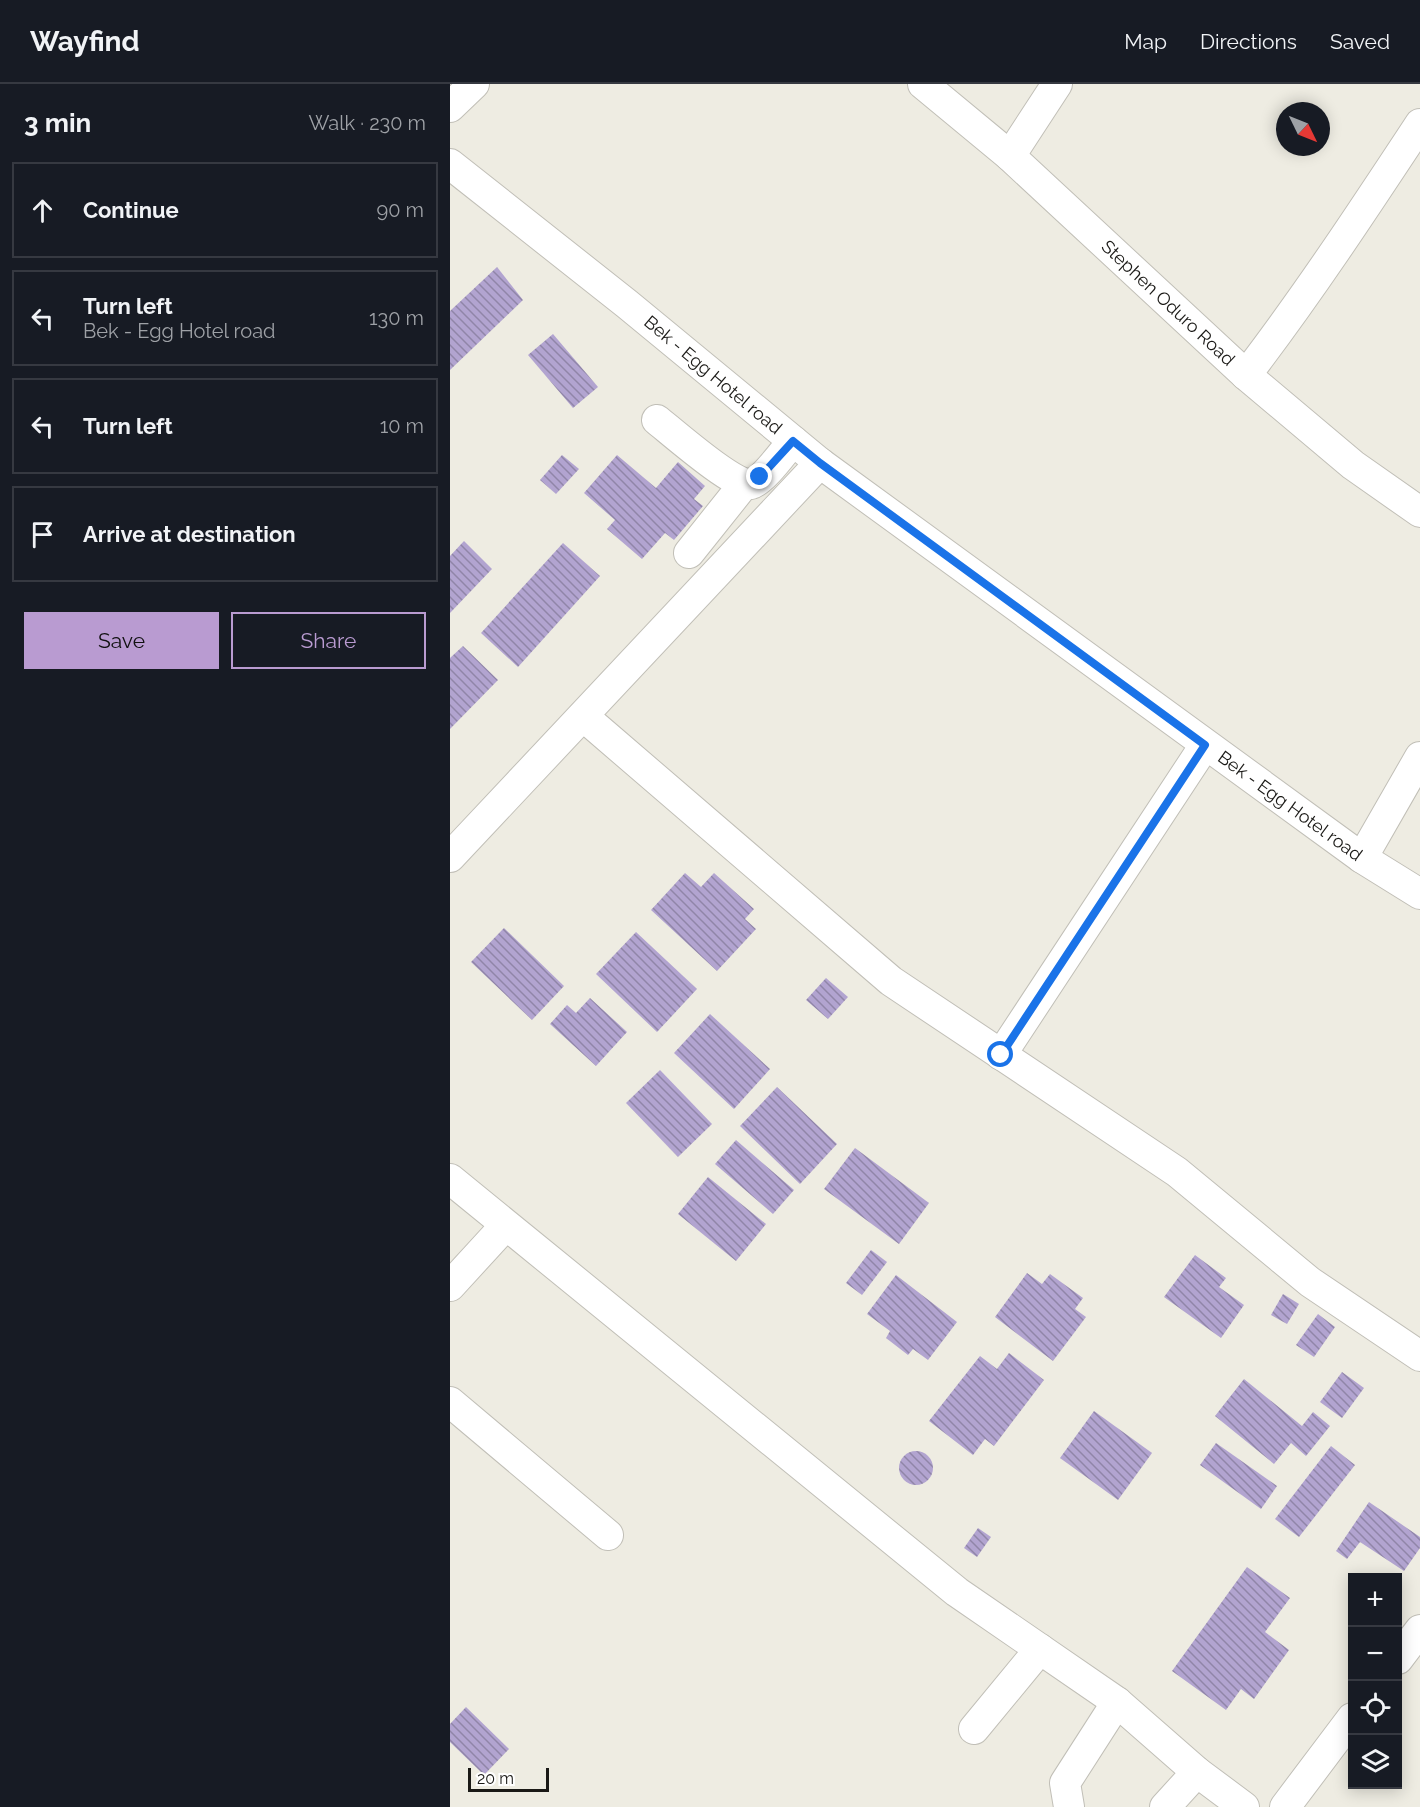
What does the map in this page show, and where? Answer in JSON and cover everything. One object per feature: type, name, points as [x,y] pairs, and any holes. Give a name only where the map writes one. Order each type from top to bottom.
[{"type":"street","points":[[450,107],[474,84]]},
{"type":"street","name":"Stephen Oduro Road","points":[[923,84],[1010,156],[1246,375],[1353,465],[1420,512]]},
{"type":"street","points":[[1010,156],[1057,84]]},
{"type":"street","points":[[1246,375],[1319,275],[1420,124]]},
{"type":"street","name":"Bek - Egg Hotel road","points":[[450,164],[627,304],[820,463],[1362,858],[1420,894]]},
{"type":"street","points":[[657,420],[729,476],[744,484],[751,484],[760,477],[793,441]]},
{"type":"street","points":[[450,857],[820,463]]},
{"type":"street","points":[[689,553],[744,484]]},
{"type":"street","points":[[583,716],[891,981],[1176,1172],[1310,1282],[1420,1356]]},
{"type":"street","points":[[1001,1055],[1205,745]]},
{"type":"street","points":[[1362,858],[1420,757]]},
{"type":"street","points":[[450,1179],[957,1592],[1117,1702],[1197,1772],[1244,1807]]},
{"type":"street","points":[[450,1286],[505,1226]]},
{"type":"street","points":[[450,1402],[608,1535]]},
{"type":"street","points":[[1402,1654],[1420,1630]]},
{"type":"street","points":[[974,1729],[1040,1649]]},
{"type":"street","points":[[1069,1807],[1065,1783],[1117,1702]]},
{"type":"street","points":[[1285,1807],[1348,1725]]},
{"type":"street","points":[[1165,1807],[1197,1772]]},
{"type":"building","points":[[497,267],[523,300],[450,370],[450,311]]},
{"type":"building","points":[[553,334],[598,387],[573,408],[528,355]]},
{"type":"building","points":[[562,455],[579,469],[556,494],[540,480]]},
{"type":"building","points":[[617,455],[656,488],[678,462],[705,486],[694,499],[703,506],[674,540],[665,533],[642,559],[607,529],[615,520],[584,493]]},
{"type":"building","points":[[464,541],[492,569],[450,613],[450,556]]},
{"type":"building","points":[[563,543],[600,576],[518,667],[481,633]]},
{"type":"building","points":[[463,646],[498,680],[450,729],[450,658]]},
{"type":"building","points":[[685,873],[701,887],[714,873],[754,909],[745,919],[756,929],[717,971],[651,910]]},
{"type":"building","points":[[504,928],[564,986],[532,1020],[471,962]]},
{"type":"building","points":[[636,932],[697,989],[657,1032],[596,974]]},
{"type":"building","points":[[826,978],[848,997],[828,1019],[806,1000]]},
{"type":"building","points":[[590,998],[627,1032],[596,1066],[550,1024],[567,1005],[576,1013]]},
{"type":"building","points":[[710,1014],[770,1069],[734,1109],[674,1053]]},
{"type":"building","points":[[660,1070],[712,1124],[678,1157],[626,1103]]},
{"type":"building","points":[[777,1087],[837,1144],[800,1184],[740,1126]]},
{"type":"building","points":[[736,1140],[794,1190],[773,1214],[715,1164]]},
{"type":"building","points":[[855,1148],[929,1203],[899,1244],[824,1189]]},
{"type":"building","points":[[708,1177],[766,1224],[736,1261],[678,1214]]},
{"type":"building","points":[[871,1250],[887,1262],[862,1295],[846,1283]]},
{"type":"building","points":[[1195,1255],[1226,1278],[1219,1287],[1244,1305],[1221,1338],[1164,1297]]},
{"type":"building","points":[[1027,1273],[1042,1284],[1050,1274],[1083,1298],[1075,1309],[1086,1317],[1053,1361],[995,1317]]},
{"type":"building","points":[[896,1275],[957,1322],[928,1360],[913,1349],[908,1355],[886,1338],[890,1331],[867,1314]]},
{"type":"building","points":[[1283,1294],[1299,1304],[1287,1324],[1271,1315]]},
{"type":"building","points":[[1318,1314],[1335,1327],[1314,1357],[1296,1345]]},
{"type":"building","points":[[1009,1353],[1044,1380],[994,1446],[985,1439],[973,1455],[929,1421],[980,1356],[997,1369]]},
{"type":"building","points":[[1342,1372],[1364,1388],[1342,1418],[1320,1402]]},
{"type":"building","points":[[1244,1379],[1302,1426],[1313,1412],[1330,1426],[1306,1456],[1291,1443],[1274,1464],[1215,1416]]},
{"type":"building","points":[[1094,1411],[1152,1453],[1118,1500],[1060,1458]]},
{"type":"building","points":[[1216,1443],[1277,1486],[1261,1509],[1200,1465]]},
{"type":"building","points":[[1331,1446],[1355,1465],[1299,1537],[1275,1519]]},
{"type":"building","points":[[916,1451],[928,1456],[933,1468],[928,1480],[916,1485],[904,1480],[899,1468],[904,1456]]},
{"type":"building","points":[[1369,1502],[1420,1537],[1420,1548],[1404,1571],[1360,1542],[1347,1559],[1336,1551]]},
{"type":"building","points":[[978,1528],[991,1537],[977,1557],[964,1548]]},
{"type":"building","points":[[1247,1567],[1290,1598],[1265,1632],[1289,1650],[1254,1699],[1241,1689],[1226,1710],[1172,1671]]},
{"type":"building","points":[[466,1707],[509,1749],[484,1775],[450,1742],[450,1724]]},
{"type":"route","points":[[760,477],[793,441],[1205,745],[1001,1055]]}]
